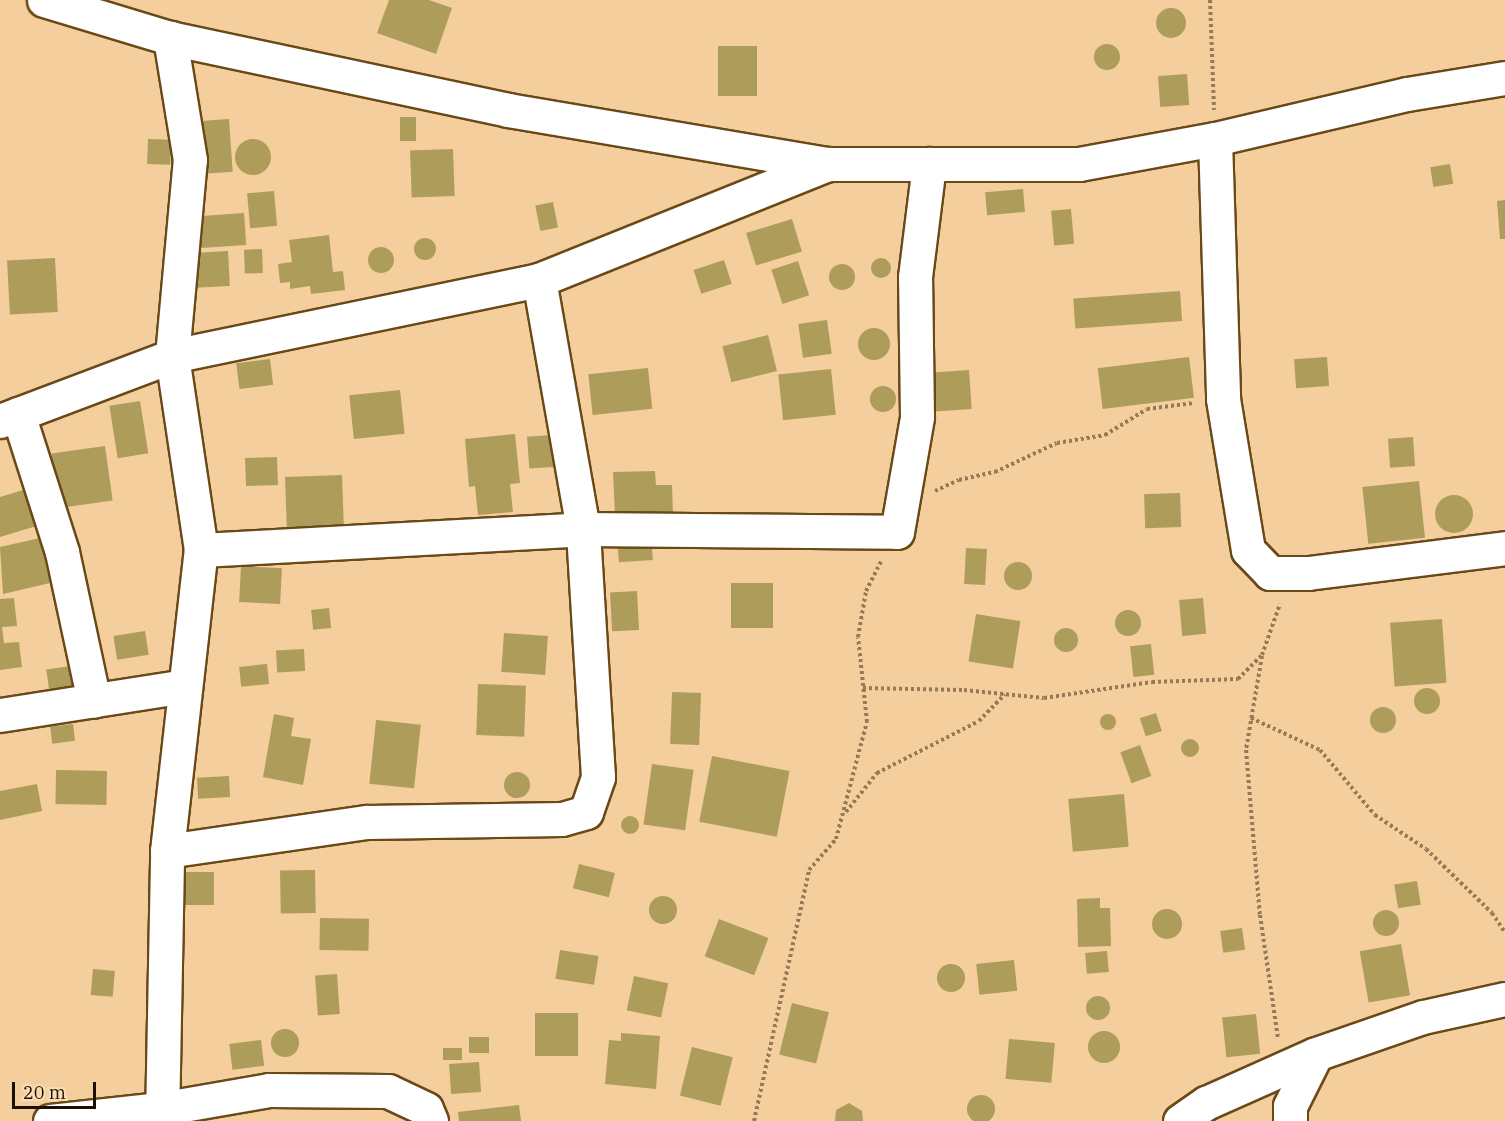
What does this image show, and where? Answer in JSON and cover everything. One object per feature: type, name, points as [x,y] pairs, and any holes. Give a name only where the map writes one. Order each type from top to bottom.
[{"type":"street","points":[[44,0],[170,38],[508,110],[828,164],[1079,164],[1215,139],[1407,94],[1505,78]]},
{"type":"street","points":[[161,1115],[167,852],[201,550],[172,356],[190,160],[170,38]]},
{"type":"street","points":[[1215,139],[1223,399],[1248,550],[1270,573],[1308,573],[1505,548]]},
{"type":"street","points":[[94,701],[62,552],[9,418],[172,356],[538,279],[828,164]]},
{"type":"street","points":[[201,550],[583,529],[899,519],[917,417],[915,277],[929,164]]},
{"type":"street","points":[[167,852],[367,822],[562,819],[586,812],[598,777],[583,529],[538,279]]},
{"type":"street","points":[[0,715],[185,686]]},
{"type":"street","points":[[1180,1121],[1206,1103],[1316,1054],[1423,1017],[1505,999]]},
{"type":"street","points":[[1290,1121],[1290,1106],[1316,1054]]},
{"type":"street","points":[[50,1121],[161,1115],[269,1090],[388,1092],[426,1109],[431,1121]]},
{"type":"path","points":[[1210,0],[1215,139]]},
{"type":"path","points":[[754,1121],[809,870],[836,839],[867,722],[858,637],[866,591],[899,519],[959,480],[995,472],[1057,443],[1105,435],[1147,409],[1223,399]]},
{"type":"path","points":[[1286,1068],[1272,1013],[1260,915],[1246,750],[1262,655],[1281,602],[1308,573]]},
{"type":"path","points":[[863,688],[1005,694],[1044,698],[1152,682],[1238,679],[1262,655]]},
{"type":"path","points":[[844,815],[877,773],[979,721],[1005,694]]},
{"type":"path","points":[[1251,718],[1320,750],[1375,815],[1426,849],[1492,913],[1505,932]]},
{"type":"building","points":[[389,0],[429,0],[452,8],[436,54],[377,33]]},
{"type":"building","points":[[1171,8],[1182,12],[1186,23],[1182,34],[1171,38],[1160,34],[1156,23],[1160,12]]},
{"type":"building","points":[[1107,44],[1116,48],[1120,57],[1116,66],[1107,70],[1098,66],[1094,57],[1098,48]]},
{"type":"building","points":[[718,46],[757,46],[757,96],[718,96]]},
{"type":"building","points":[[1187,74],[1189,105],[1160,107],[1158,76]]},
{"type":"building","points":[[400,117],[416,117],[416,141],[400,141]]},
{"type":"building","points":[[229,119],[233,172],[201,174],[197,121]]},
{"type":"building","points":[[148,139],[171,140],[170,165],[147,164]]},
{"type":"building","points":[[253,139],[266,144],[271,157],[266,170],[253,175],[240,170],[235,157],[240,144]]},
{"type":"building","points":[[453,149],[455,196],[412,197],[410,151]]},
{"type":"building","points":[[1450,164],[1453,184],[1433,187],[1430,167]]},
{"type":"building","points":[[1023,189],[1025,212],[987,215],[985,192]]},
{"type":"building","points":[[274,191],[277,226],[250,228],[247,193]]},
{"type":"building","points":[[1505,200],[1505,239],[1500,239],[1497,201]]},
{"type":"building","points":[[553,202],[558,228],[540,231],[535,205]]},
{"type":"building","points":[[1071,209],[1074,244],[1054,246],[1051,211]]},
{"type":"building","points":[[244,213],[246,245],[193,249],[191,217]]},
{"type":"building","points":[[792,219],[802,252],[756,266],[746,233]]},
{"type":"building","points":[[329,235],[333,272],[343,271],[345,290],[311,294],[310,286],[290,289],[290,282],[280,283],[278,264],[292,262],[289,240]]},
{"type":"building","points":[[421,238],[429,238],[436,245],[436,253],[429,260],[421,260],[414,253],[414,245]]},
{"type":"building","points":[[381,247],[390,251],[394,260],[390,269],[381,273],[372,269],[368,260],[372,251]]},
{"type":"building","points":[[262,249],[263,273],[245,274],[244,250]]},
{"type":"building","points":[[228,251],[230,286],[189,288],[187,253]]},
{"type":"building","points":[[55,258],[58,312],[10,314],[7,261]]},
{"type":"building","points":[[877,258],[885,258],[891,264],[891,272],[885,278],[877,278],[871,272],[871,264]]},
{"type":"building","points":[[724,260],[732,284],[701,294],[694,270]]},
{"type":"building","points":[[798,261],[809,295],[782,304],[771,270]]},
{"type":"building","points":[[842,264],[851,268],[855,277],[851,286],[842,290],[833,286],[829,277],[833,268]]},
{"type":"building","points":[[1180,291],[1182,321],[1075,328],[1073,298]]},
{"type":"building","points":[[827,320],[832,354],[803,358],[798,324]]},
{"type":"building","points":[[874,328],[885,333],[890,344],[885,355],[874,360],[863,355],[858,344],[863,333]]},
{"type":"building","points":[[768,335],[777,371],[731,382],[722,346]]},
{"type":"building","points":[[1189,357],[1194,398],[1103,409],[1098,368]]},
{"type":"building","points":[[1327,357],[1329,386],[1296,388],[1294,359]]},
{"type":"building","points":[[270,359],[273,385],[239,389],[236,363]]},
{"type":"building","points":[[648,368],[652,409],[593,415],[588,374]]},
{"type":"building","points":[[831,369],[836,415],[783,420],[778,375]]},
{"type":"building","points":[[969,370],[972,409],[931,412],[928,373]]},
{"type":"building","points":[[883,386],[892,390],[896,399],[892,408],[883,412],[874,408],[870,399],[874,390]]},
{"type":"building","points":[[400,390],[405,434],[354,439],[349,395]]},
{"type":"building","points":[[140,401],[148,453],[118,458],[109,406]]},
{"type":"building","points":[[515,434],[520,483],[510,484],[513,512],[478,515],[475,486],[469,487],[465,439]]},
{"type":"building","points":[[551,435],[553,467],[529,469],[527,437]]},
{"type":"building","points":[[1413,437],[1415,466],[1390,468],[1388,439]]},
{"type":"building","points":[[105,446],[113,500],[59,508],[52,454]]},
{"type":"building","points":[[277,457],[278,485],[246,486],[245,458]]},
{"type":"building","points":[[655,471],[656,485],[672,485],[673,514],[615,515],[613,472]]},
{"type":"building","points":[[342,475],[344,530],[287,532],[285,477]]},
{"type":"building","points":[[1419,481],[1425,538],[1368,544],[1362,487]]},
{"type":"building","points":[[30,488],[40,525],[0,537],[0,497]]},
{"type":"building","points":[[1180,493],[1181,527],[1145,528],[1144,494]]},
{"type":"building","points":[[1454,495],[1467,501],[1473,514],[1467,527],[1454,533],[1441,527],[1435,514],[1441,501]]},
{"type":"building","points":[[651,534],[653,560],[619,562],[617,536]]},
{"type":"building","points":[[40,538],[50,583],[3,594],[0,547]]},
{"type":"building","points":[[966,548],[987,549],[985,585],[964,584]]},
{"type":"building","points":[[1018,562],[1028,566],[1032,576],[1028,586],[1018,590],[1008,586],[1004,576],[1008,566]]},
{"type":"building","points":[[241,566],[282,568],[280,604],[239,602]]},
{"type":"building","points":[[731,583],[773,583],[773,628],[731,628]]},
{"type":"building","points":[[637,591],[639,630],[612,631],[610,592]]},
{"type":"building","points":[[14,598],[17,626],[2,627],[4,643],[19,642],[22,667],[0,670],[0,599]]},
{"type":"building","points":[[1203,598],[1206,634],[1182,636],[1179,600]]},
{"type":"building","points":[[329,608],[331,628],[313,630],[311,610]]},
{"type":"building","points":[[1128,610],[1137,614],[1141,623],[1137,632],[1128,636],[1119,632],[1115,623],[1119,614]]},
{"type":"building","points":[[976,614],[1020,621],[1013,668],[968,661]]},
{"type":"building","points":[[1442,619],[1446,683],[1395,686],[1390,623]]},
{"type":"building","points":[[1061,628],[1071,628],[1078,635],[1078,645],[1071,652],[1061,652],[1054,645],[1054,635]]},
{"type":"building","points":[[145,631],[149,655],[117,660],[113,636]]},
{"type":"building","points":[[504,633],[548,636],[545,675],[501,672]]},
{"type":"building","points":[[1151,644],[1154,675],[1133,677],[1130,646]]},
{"type":"building","points":[[304,649],[305,671],[277,672],[276,650]]},
{"type":"building","points":[[267,664],[269,684],[241,687],[239,667]]},
{"type":"building","points":[[71,666],[74,687],[49,690],[46,669]]},
{"type":"building","points":[[478,684],[526,686],[524,737],[476,735]]},
{"type":"building","points":[[1427,688],[1436,692],[1440,701],[1436,710],[1427,714],[1418,710],[1414,701],[1418,692]]},
{"type":"building","points":[[672,692],[701,693],[699,745],[670,744]]},
{"type":"building","points":[[1383,707],[1392,711],[1396,720],[1392,729],[1383,733],[1374,729],[1370,720],[1374,711]]},
{"type":"building","points":[[1156,713],[1162,731],[1146,736],[1140,718]]},
{"type":"building","points":[[274,714],[294,718],[291,736],[311,739],[303,785],[263,777]]},
{"type":"building","points":[[1105,714],[1111,714],[1116,722],[1114,728],[1105,730],[1100,725],[1100,719]]},
{"type":"building","points":[[376,720],[421,725],[414,788],[369,784]]},
{"type":"building","points":[[73,724],[75,741],[52,744],[50,727]]},
{"type":"building","points":[[1190,739],[1196,742],[1199,748],[1196,754],[1190,757],[1184,754],[1181,748],[1184,742]]},
{"type":"building","points":[[1140,745],[1151,776],[1132,783],[1120,752]]},
{"type":"building","points":[[712,756],[790,771],[777,837],[699,822]]},
{"type":"building","points":[[652,764],[694,770],[685,830],[644,824]]},
{"type":"building","points":[[56,770],[107,771],[106,805],[55,804]]},
{"type":"building","points":[[517,772],[526,776],[530,785],[526,794],[517,798],[508,794],[504,785],[508,776]]},
{"type":"building","points":[[229,776],[230,797],[198,799],[197,778]]},
{"type":"building","points":[[37,784],[42,811],[0,820],[0,791]]},
{"type":"building","points":[[1124,794],[1129,847],[1073,852],[1068,799]]},
{"type":"building","points":[[626,816],[634,816],[639,821],[637,832],[626,834],[621,829],[621,821]]},
{"type":"building","points":[[579,864],[615,873],[609,897],[573,888]]},
{"type":"building","points":[[315,870],[316,913],[281,914],[280,871]]},
{"type":"building","points":[[183,872],[214,872],[214,905],[183,905]]},
{"type":"building","points":[[1417,881],[1421,905],[1398,908],[1394,885]]},
{"type":"building","points":[[663,896],[673,900],[677,910],[673,920],[663,924],[653,920],[649,910],[653,900]]},
{"type":"building","points":[[1100,898],[1100,908],[1110,908],[1111,946],[1078,947],[1077,899]]},
{"type":"building","points":[[1167,909],[1178,913],[1182,924],[1178,935],[1167,939],[1156,935],[1152,924],[1156,913]]},
{"type":"building","points":[[1386,910],[1395,914],[1399,923],[1395,932],[1386,936],[1377,932],[1373,923],[1377,914]]},
{"type":"building","points":[[320,918],[369,919],[368,951],[319,950]]},
{"type":"building","points":[[719,919],[768,938],[754,975],[705,956]]},
{"type":"building","points":[[1242,928],[1245,950],[1223,953],[1220,931]]},
{"type":"building","points":[[1401,944],[1410,995],[1369,1003],[1360,951]]},
{"type":"building","points":[[560,950],[599,956],[594,985],[555,979]]},
{"type":"building","points":[[1107,951],[1109,972],[1087,974],[1085,953]]},
{"type":"building","points":[[1014,960],[1017,991],[979,995],[976,964]]},
{"type":"building","points":[[951,964],[961,968],[965,978],[961,988],[951,992],[941,988],[937,978],[941,968]]},
{"type":"building","points":[[93,969],[115,971],[113,997],[91,995]]},
{"type":"building","points":[[337,974],[340,1014],[318,1015],[315,976]]},
{"type":"building","points":[[634,976],[668,983],[661,1018],[627,1010]]},
{"type":"building","points":[[1098,996],[1103,997],[1109,1003],[1109,1013],[1103,1019],[1098,1020],[1093,1019],[1087,1013],[1086,1008],[1087,1003],[1093,997]]},
{"type":"building","points":[[792,1003],[829,1012],[816,1064],[779,1054]]},
{"type":"building","points":[[535,1013],[578,1013],[578,1056],[535,1056]]},
{"type":"building","points":[[1256,1014],[1260,1054],[1226,1057],[1222,1018]]},
{"type":"building","points":[[285,1029],[295,1033],[299,1043],[295,1053],[285,1057],[275,1053],[271,1043],[275,1033]]},
{"type":"building","points":[[1104,1031],[1115,1036],[1120,1047],[1115,1058],[1104,1063],[1093,1058],[1088,1047],[1093,1036]]},
{"type":"building","points":[[621,1033],[660,1036],[656,1089],[605,1084],[609,1040],[621,1041]]},
{"type":"building","points":[[469,1037],[489,1037],[489,1053],[469,1053]]},
{"type":"building","points":[[1009,1039],[1055,1043],[1051,1083],[1006,1079]]},
{"type":"building","points":[[261,1040],[264,1066],[232,1070],[229,1044]]},
{"type":"building","points":[[692,1047],[733,1057],[721,1106],[680,1096]]},
{"type":"building","points":[[443,1048],[462,1048],[462,1060],[443,1060]]},
{"type":"building","points":[[479,1062],[481,1092],[451,1094],[449,1064]]},
{"type":"building","points":[[981,1095],[991,1099],[995,1109],[991,1119],[981,1123],[971,1119],[967,1109],[971,1099]]},
{"type":"building","points":[[849,1103],[862,1111],[863,1121],[835,1121],[836,1110]]},
{"type":"building","points":[[519,1105],[521,1121],[459,1121],[458,1112]]}]
